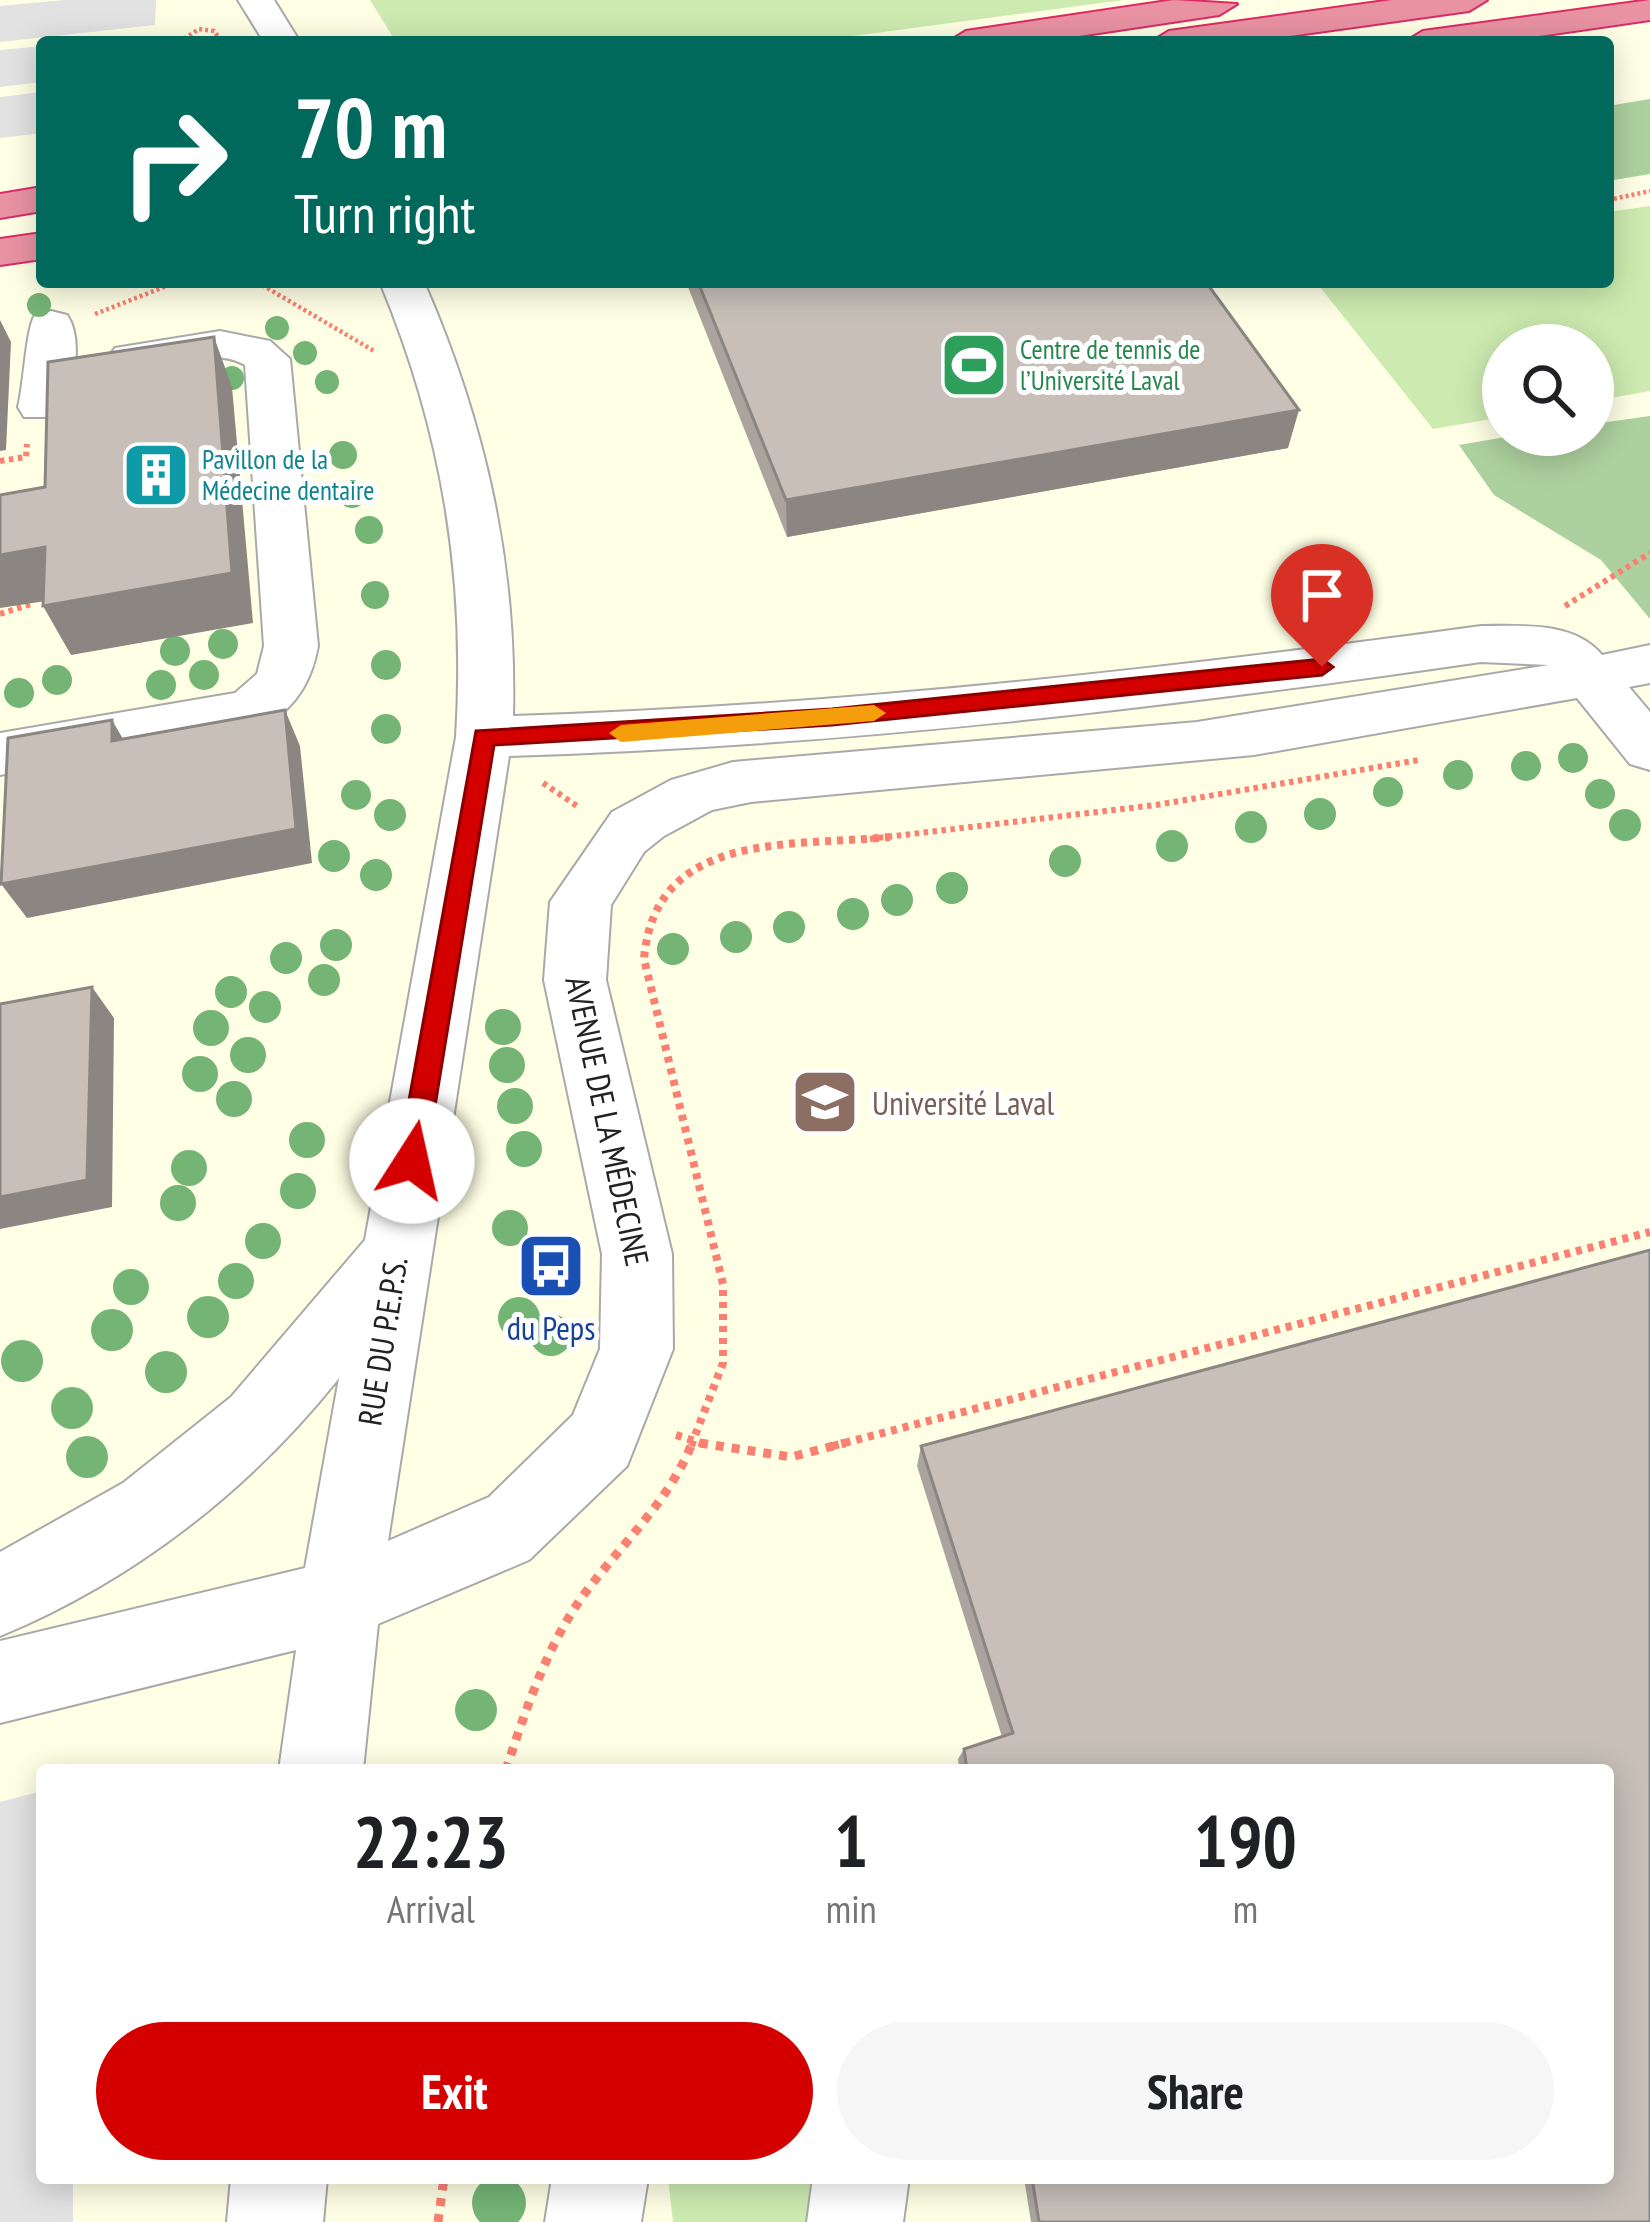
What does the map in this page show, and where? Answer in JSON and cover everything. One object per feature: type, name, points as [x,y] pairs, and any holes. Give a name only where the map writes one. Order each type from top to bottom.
[{"type":"highway","points":[[1006,36],[1246,0]]},
{"type":"highway","points":[[1212,36],[1469,0]]},
{"type":"highway","points":[[1464,36],[1650,9]]},
{"type":"highway","points":[[1614,40],[1650,32]]},
{"type":"highway","points":[[0,202],[36,197]]},
{"type":"street","points":[[256,0],[278,36]]},
{"type":"street","name":"RUE DU P.E.P.S.","points":[[322,1764],[335,1676],[339,1599],[484,737],[489,604],[471,477],[435,353],[405,288]]},
{"type":"street","points":[[0,754],[248,710],[280,686],[291,646],[267,359],[257,350],[227,345],[48,357]]},
{"type":"street","points":[[484,737],[832,717],[1196,683],[1481,644],[1595,661],[1650,750]]},
{"type":"street","name":"AVENUE DE LA MÉDECINE","points":[[0,1682],[339,1599],[422,1569],[515,1525],[569,1478],[611,1426],[627,1384],[644,1293],[586,1036],[572,945],[586,886],[622,837],[654,814],[712,788],[1198,742],[1595,661]]},
{"type":"street","points":[[0,1596],[150,1510],[257,1423],[395,1255]]},
{"type":"street","points":[[275,2222],[278,2184]]},
{"type":"street","points":[[593,2222],[599,2184]]},
{"type":"street","points":[[855,2222],[860,2184]]},
{"type":"path","points":[[184,36],[203,27],[218,36]]},
{"type":"path","points":[[1614,199],[1650,191]]},
{"type":"path","points":[[48,357],[167,288]]},
{"type":"path","points":[[268,288],[371,345],[381,364]]},
{"type":"path","points":[[1595,661],[1540,627],[1580,592],[1650,553]]},
{"type":"path","points":[[0,614],[34,603]]},
{"type":"path","points":[[664,895],[682,875],[715,855],[1070,820],[1255,794],[1440,755]]},
{"type":"path","points":[[536,778],[591,816]]},
{"type":"path","points":[[676,1435],[745,1455],[812,1452],[1650,1232]]},
{"type":"path","points":[[438,2222],[443,2184]]},
{"type":"shaded area","name":"Université Laval","points":[[0,0],[1650,0],[1650,2222],[0,2222]]},
{"type":"shaded area","points":[[156,0],[155,25],[0,42],[0,6]]},
{"type":"shaded area","points":[[36,47],[36,83],[0,87],[0,50]]},
{"type":"shaded area","points":[[36,93],[36,134],[0,138],[0,97]]},
{"type":"shaded area","points":[[36,1793],[36,2184],[73,2184],[73,2222],[0,2222],[0,1802]]},
{"type":"green space","points":[[370,0],[1124,0],[853,36],[392,36]]},
{"type":"green space","points":[[1650,99],[1650,174],[1614,180],[1614,105]]},
{"type":"green space","points":[[1650,206],[1650,391],[1614,397],[1614,324],[1482,324],[1482,421],[1433,429],[1321,288],[1614,288],[1614,211]]},
{"type":"green space","points":[[1650,416],[1650,619],[1601,560],[1494,495],[1459,445],[1482,441],[1482,456],[1614,456],[1614,421]]},
{"type":"green space","points":[[669,2184],[823,2184],[817,2222],[673,2222]]},
{"type":"building","name":"Centre de tennis de l’Université Laval","points":[[700,288],[1210,288],[1299,410],[786,500]]},
{"type":"building","name":"Pavillon de la Médecine dentaire","points":[[214,337],[232,573],[43,606],[45,547],[0,555],[0,495],[45,487],[48,362]]},
{"type":"building","points":[[285,710],[296,829],[1,884],[8,738],[112,720],[112,741]]},
{"type":"building","points":[[92,987],[87,1180],[0,1197],[0,1004]]},
{"type":"building","points":[[1650,1250],[1650,2222],[1039,2222],[1033,2184],[1614,2184],[1614,1764],[966,1764],[964,1749],[1013,1733],[921,1446]]},
{"type":"slow traffic","points":[[621,733],[874,713]]},
{"type":"place","name":"Centre de tennis de l’Université Laval","points":[[974,365]]},
{"type":"place","name":"Pavillon de la Médecine dentaire","points":[[156,475]]},
{"type":"place","name":"Université Laval","points":[[825,1102]]},
{"type":"place","name":"du Peps","points":[[551,1266]]},
{"type":"route","points":[[412,1161],[484,737],[646,732],[832,717],[1322,667]]}]
